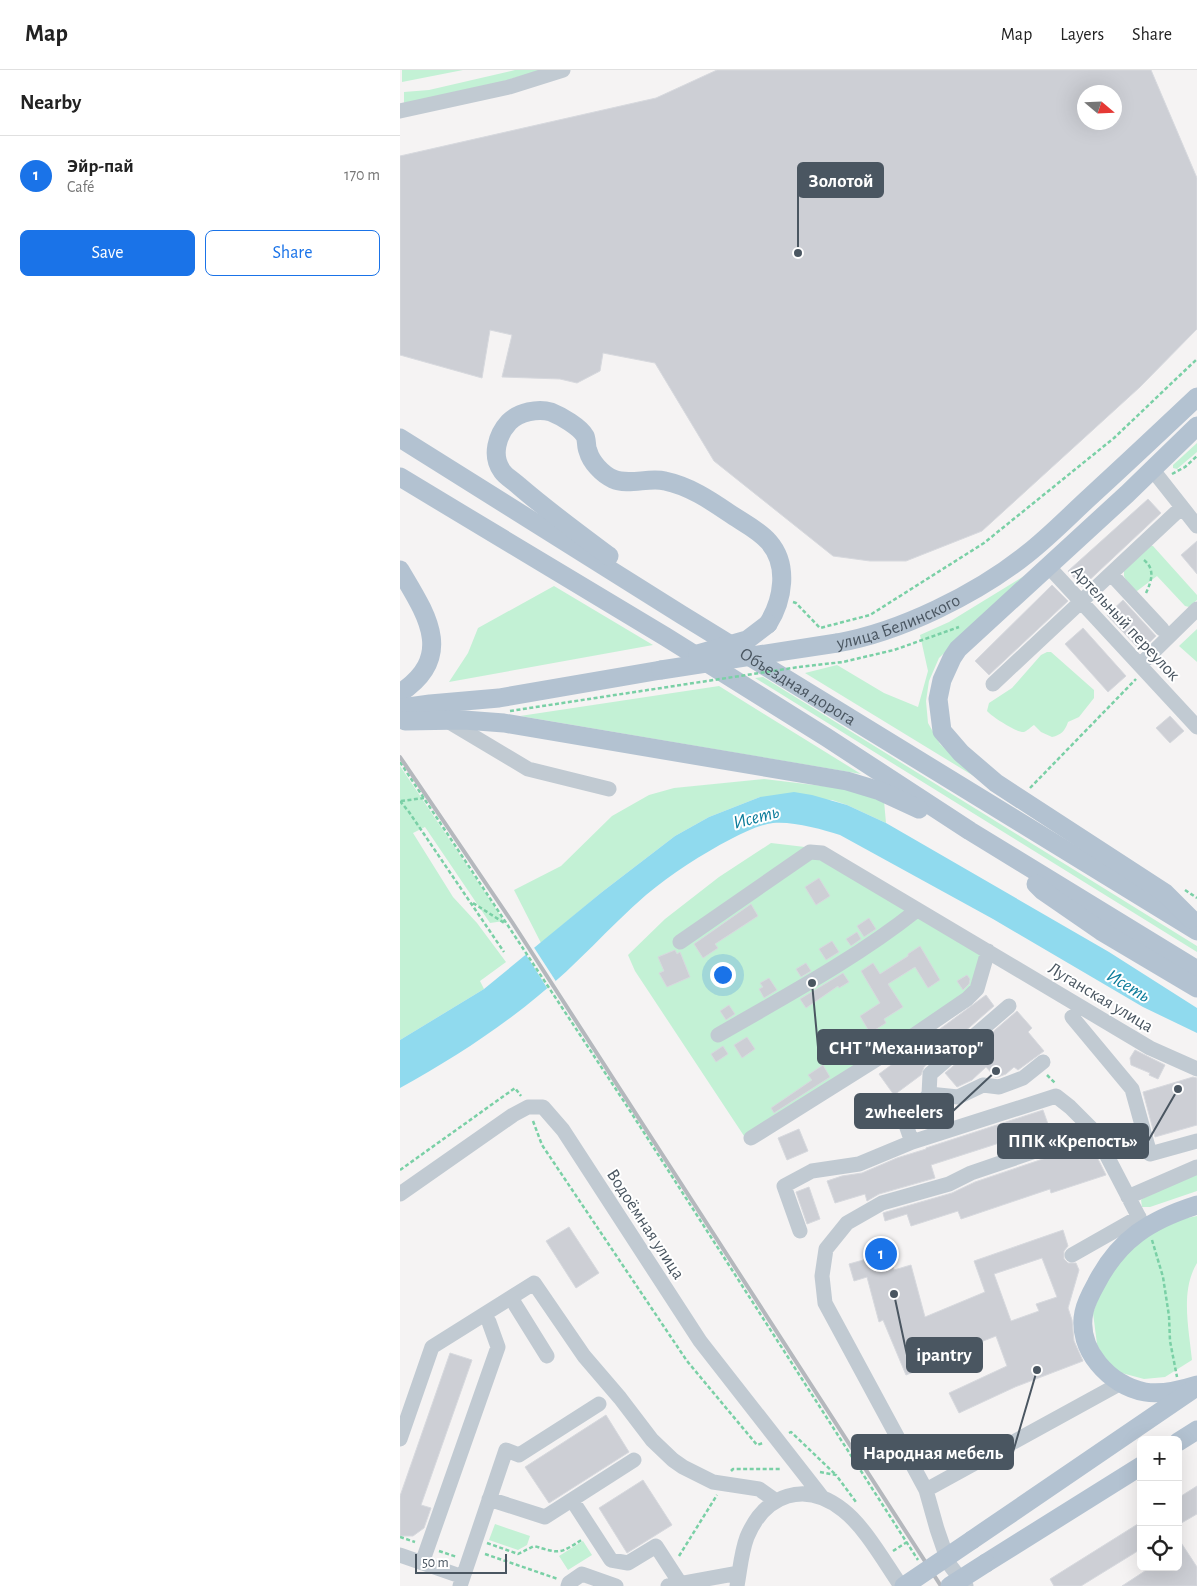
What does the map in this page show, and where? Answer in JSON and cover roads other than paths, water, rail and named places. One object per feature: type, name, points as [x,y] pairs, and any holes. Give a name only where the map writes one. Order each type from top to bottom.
[{"type":"main road","name":"улица Белинского","points":[[402,717],[430,704],[505,702],[661,670],[859,639],[888,629],[946,605],[988,582],[1028,554],[1151,442],[1197,397]]},
{"type":"main road","points":[[661,670],[681,658],[747,640],[768,624],[778,604],[782,584],[780,568],[774,549],[762,536],[703,496],[683,486],[652,478],[629,481],[613,479],[597,466],[588,452],[585,436],[565,419],[550,412],[533,411],[522,414],[509,422],[500,435],[496,447],[497,459],[502,472],[546,510],[645,581],[682,615]]},
{"type":"main road","points":[[1197,426],[964,643],[952,658],[942,680],[938,699],[942,731],[961,753],[996,783],[1164,893],[1197,925]]},
{"type":"main road","name":"Объездная дорога","points":[[400,438],[682,615],[1197,931]]},
{"type":"main road","name":"Объездная дорога","points":[[400,477],[666,637],[1001,850]]},
{"type":"main road","points":[[400,570],[422,607],[429,623],[431,636],[430,654],[424,670],[415,683],[400,693]]},
{"type":"main road","points":[[402,717],[504,723],[847,781],[880,791],[970,831]]},
{"type":"main road","points":[[1001,850],[1197,970]]},
{"type":"main road","points":[[1001,850],[1043,891],[1101,931],[1197,988]]},
{"type":"main road","points":[[1192,1387],[1146,1392],[1121,1383],[1107,1373],[1097,1362],[1088,1348],[1082,1324],[1083,1312],[1100,1276],[1116,1251],[1142,1222],[1161,1218],[1197,1205]]},
{"type":"main road","points":[[902,1586],[972,1540],[1192,1387]]},
{"type":"main road","points":[[1182,1439],[1197,1430]]},
{"type":"main road","points":[[950,1586],[1137,1469]]},
{"type":"street","points":[[400,111],[509,87],[563,70]]},
{"type":"street","points":[[1152,469],[1197,526]]},
{"type":"street","points":[[993,684],[1182,507]]},
{"type":"street","name":"Артельный переулок","points":[[1048,566],[1197,726]]},
{"type":"street","points":[[1111,574],[1162,629]]},
{"type":"street","points":[[1142,668],[1197,609]]},
{"type":"street","points":[[446,720],[528,769],[609,789]]},
{"type":"street","name":"Луганская улица","points":[[680,942],[810,852],[822,853],[1150,1048],[1197,1069]]},
{"type":"street","points":[[718,1036],[821,976],[898,925],[917,910]]},
{"type":"street","points":[[752,1138],[901,1044],[967,999],[977,989],[988,951]]},
{"type":"street","points":[[912,1142],[906,1125],[929,1094],[930,1074],[1009,1006]]},
{"type":"street","points":[[1072,1018],[1132,1089],[1150,1154],[1197,1141]]},
{"type":"street","points":[[929,1094],[958,1097],[982,1086],[998,1087],[1023,1078],[1043,1062]]},
{"type":"street","points":[[800,1231],[784,1186],[812,1171],[859,1164],[912,1142],[1056,1096],[1070,1106],[1097,1136],[1142,1222],[1072,1255]]},
{"type":"street","name":"Водоёмная улица","points":[[400,1194],[499,1124],[528,1107],[543,1107],[563,1130],[700,1341],[822,1497]]},
{"type":"street","points":[[966,1586],[949,1564],[936,1529],[926,1490],[825,1303],[822,1276],[826,1248],[847,1223],[882,1203],[949,1184],[970,1173],[1097,1136],[1143,1129]]},
{"type":"street","points":[[1128,1197],[1197,1167]]},
{"type":"street","points":[[400,1439],[432,1347],[534,1283],[584,1356],[620,1398],[652,1440],[673,1460],[701,1477],[723,1484],[759,1489],[776,1501]]},
{"type":"street","points":[[511,1298],[547,1356]]},
{"type":"street","points":[[422,1563],[498,1347],[489,1322],[484,1315]]},
{"type":"street","points":[[926,1490],[1121,1383]]},
{"type":"street","points":[[400,1556],[422,1563],[461,1582],[506,1450],[519,1455],[530,1456],[599,1404]]},
{"type":"street","points":[[955,1454],[962,1469]]},
{"type":"street","points":[[489,1499],[545,1517],[634,1460]]},
{"type":"street","points":[[572,1500],[611,1560],[628,1564],[656,1546],[674,1584],[738,1579],[742,1556],[751,1529],[756,1519],[766,1508],[787,1496],[803,1493],[822,1497],[843,1510],[858,1525],[902,1586]]},
{"type":"street","points":[[569,1584],[582,1574],[616,1586]]},
{"type":"water","name":"Исеть","points":[[794,792],[847,805],[886,823],[1109,952],[1197,1008],[1197,1033],[1143,1007],[993,919],[840,835],[798,824],[773,823],[746,831],[676,872],[646,895],[566,972],[522,1009],[472,1045],[400,1088],[400,1040],[484,989],[602,892],[675,836],[709,817],[760,797]]},
{"type":"railway","points":[[400,757],[512,922],[941,1586]]},
{"type":"place","name":"Золотой","points":[[798,253]]},
{"type":"place","name":"СНТ \"Механизатор\"","points":[[812,983]]},
{"type":"place","name":"2wheelers","points":[[996,1071]]},
{"type":"place","name":"ППК «Крепость»","points":[[1178,1089]]},
{"type":"place","name":"Эйр-пай","points":[[881,1254]]},
{"type":"place","name":"ipantry","points":[[894,1294]]},
{"type":"place","name":"Народная мебель","points":[[1037,1370]]}]
